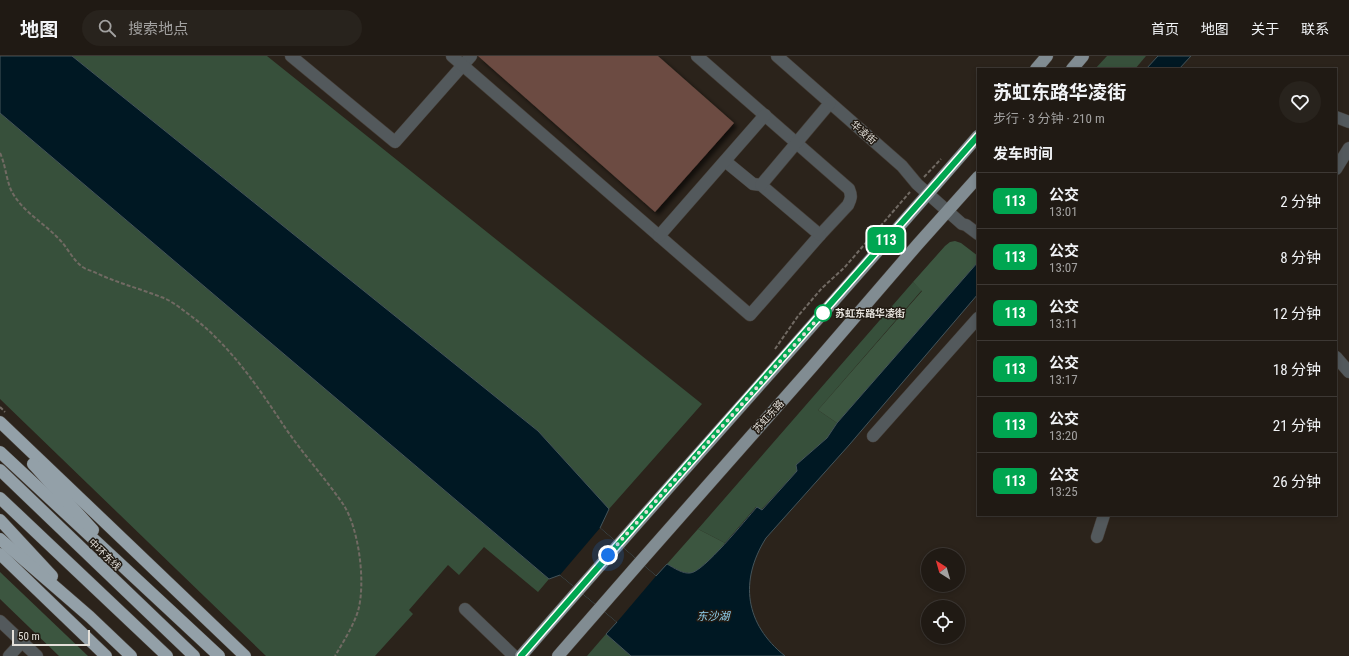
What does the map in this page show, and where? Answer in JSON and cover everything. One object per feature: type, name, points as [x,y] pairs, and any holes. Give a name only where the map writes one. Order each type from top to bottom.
[{"type":"highway","points":[[0,422],[246,656]]},
{"type":"highway","points":[[0,426],[18,448],[71,504],[138,580]]},
{"type":"highway","points":[[4,456],[219,656]]},
{"type":"highway","name":"中环东线","points":[[0,470],[194,656]]},
{"type":"highway","points":[[0,498],[167,656]]},
{"type":"highway","points":[[0,520],[90,617]]},
{"type":"highway","points":[[0,539],[90,617],[131,656]]},
{"type":"highway","points":[[0,554],[106,656]]},
{"type":"main road","points":[[1037,68],[1047,56]]},
{"type":"main road","points":[[1073,68],[1083,56]]},
{"type":"main road","points":[[521,656],[977,137]]},
{"type":"main road","name":"苏虹东路","points":[[558,656],[977,178]]},
{"type":"street","points":[[452,56],[750,316],[848,205],[851,200],[851,194],[849,189],[696,56]]},
{"type":"street","points":[[296,57],[395,142],[471,56]]},
{"type":"street","name":"华凌街","points":[[777,56],[902,166],[917,184],[947,211],[962,224],[966,225],[977,233]]},
{"type":"street","points":[[761,185],[830,103]]},
{"type":"street","points":[[659,236],[764,115]]},
{"type":"street","points":[[1337,117],[1349,122]]},
{"type":"street","points":[[1337,167],[1349,148]]},
{"type":"street","points":[[725,161],[753,184],[761,185],[820,235]]},
{"type":"street","points":[[873,436],[977,319]]},
{"type":"street","points":[[1337,357],[1349,372]]},
{"type":"street","points":[[1097,537],[1104,516]]},
{"type":"street","points":[[465,610],[514,656]]},
{"type":"street","points":[[0,621],[37,656]]},
{"type":"street","points":[[10,656],[22,642]]},
{"type":"path","points":[[0,154],[5,165],[9,184],[13,193],[21,204],[62,241],[80,265],[100,275],[163,298],[187,313],[210,331],[234,356],[257,386],[298,446],[344,505],[351,518],[355,532],[359,557],[361,599],[353,622],[335,656]]},
{"type":"path","points":[[770,354],[798,316],[822,288],[844,268],[917,184],[941,159]]},
{"type":"green space","points":[[72,56],[267,56],[702,404],[609,509],[538,431]]},
{"type":"green space","points":[[1107,56],[1146,56],[1136,68],[1096,68]]},
{"type":"green space","points":[[0,113],[549,579],[538,592],[484,547],[459,575],[448,565],[409,610],[413,614],[375,656],[266,656],[0,399]]},
{"type":"green space","points":[[955,241],[961,243],[977,255],[977,263],[837,423],[818,410],[922,291],[913,282],[950,242]]},
{"type":"green space","points":[[913,282],[922,290],[818,410],[837,423],[827,438],[796,465],[797,471],[761,510],[756,507],[725,543],[698,529]]},
{"type":"green space","points":[[698,529],[725,543],[710,561],[695,572],[685,573],[667,564]]},
{"type":"green space","points":[[0,572],[88,656],[59,656],[0,599]]},
{"type":"green space","points":[[606,634],[631,656],[587,656]]},
{"type":"water","name":"东沙湖","points":[[0,56],[72,56],[538,431],[609,509],[600,528],[656,576],[667,564],[684,573],[696,571],[714,555],[757,507],[762,510],[797,471],[796,465],[827,438],[837,423],[977,263],[977,295],[850,444],[766,538],[757,554],[752,570],[750,586],[750,601],[754,616],[761,630],[772,644],[785,656],[631,656],[606,634],[617,622],[560,575],[549,579],[0,113]]},
{"type":"water","points":[[1158,56],[1191,56],[1180,68],[1147,68]]},
{"type":"pier","points":[[600,528],[656,576],[617,622],[560,575]]},
{"type":"building","points":[[478,56],[658,56],[734,123],[655,212]]},
{"type":"bus line","name":"113","points":[[521,656],[977,137]]},
{"type":"place","name":"苏虹东路华凌街","points":[[823,313]]},
{"type":"route","points":[[608,555],[823,313]]}]
